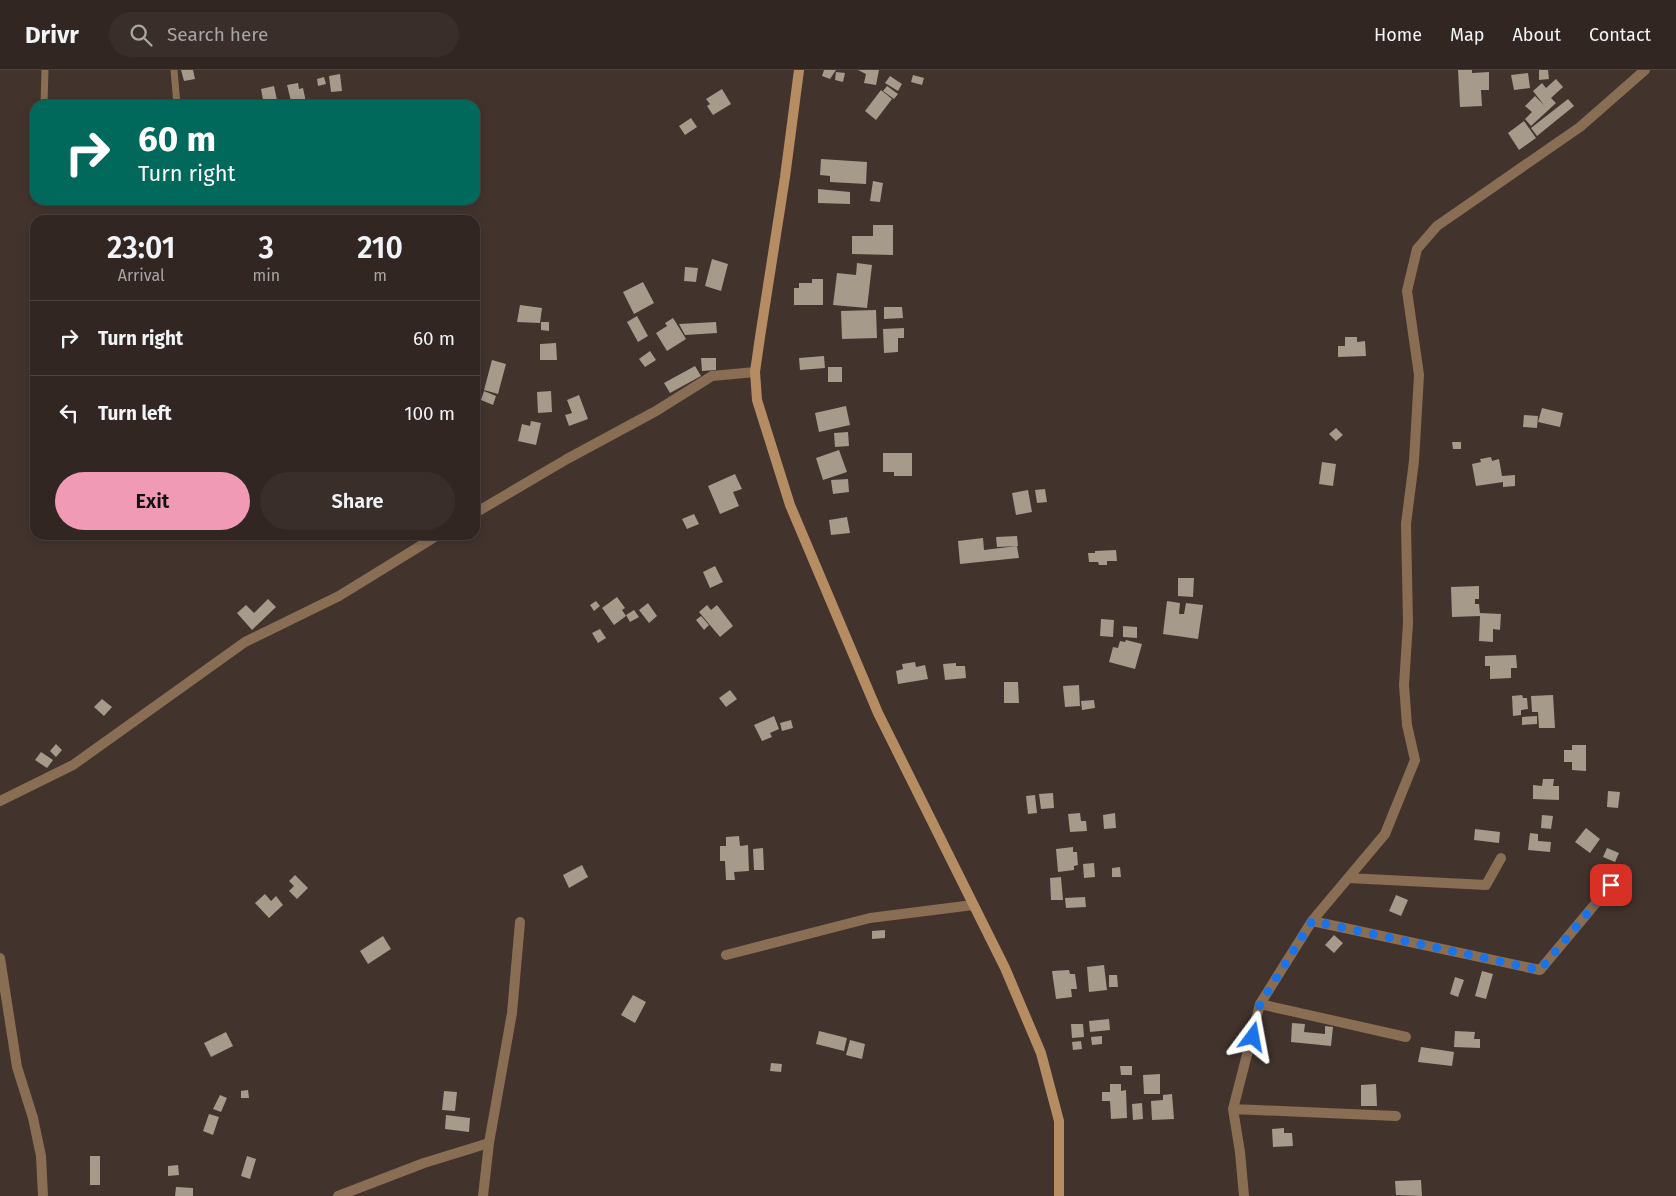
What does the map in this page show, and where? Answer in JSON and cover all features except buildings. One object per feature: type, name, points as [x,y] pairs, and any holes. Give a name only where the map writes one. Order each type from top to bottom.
[{"type":"street","points":[[799,70],[794,119],[755,372],[757,400],[790,506],[878,713],[1005,968],[1041,1053],[1059,1122],[1059,1196]]},
{"type":"street","points":[[1244,1196],[1233,1109],[1260,1004],[1312,921],[1385,834],[1414,760],[1407,725],[1404,685],[1408,623],[1406,524],[1414,461],[1419,375],[1406,291],[1417,249],[1437,226],[1580,127],[1645,70]]},
{"type":"street","points":[[480,510],[567,459],[656,411],[712,376],[755,372]]},
{"type":"street","points":[[0,801],[73,765],[245,642],[339,596],[430,540]]},
{"type":"street","points":[[1348,878],[1486,885],[1502,858]]},
{"type":"street","points":[[1312,921],[1540,970],[1611,885]]},
{"type":"street","points":[[726,955],[870,918],[973,905]]},
{"type":"street","points":[[483,1196],[489,1143],[512,1013],[520,922]]},
{"type":"street","points":[[0,958],[16,1068],[33,1118],[41,1156],[44,1196]]},
{"type":"street","points":[[1260,1004],[1406,1037]]},
{"type":"street","points":[[1233,1109],[1396,1116]]},
{"type":"street","points":[[338,1196],[424,1163],[489,1143]]},
{"type":"lane","points":[[44,70],[44,100]]},
{"type":"lane","points":[[174,70],[177,100]]},
{"type":"route","points":[[1253,1037],[1260,1004],[1312,921],[1540,970],[1611,885]]}]
